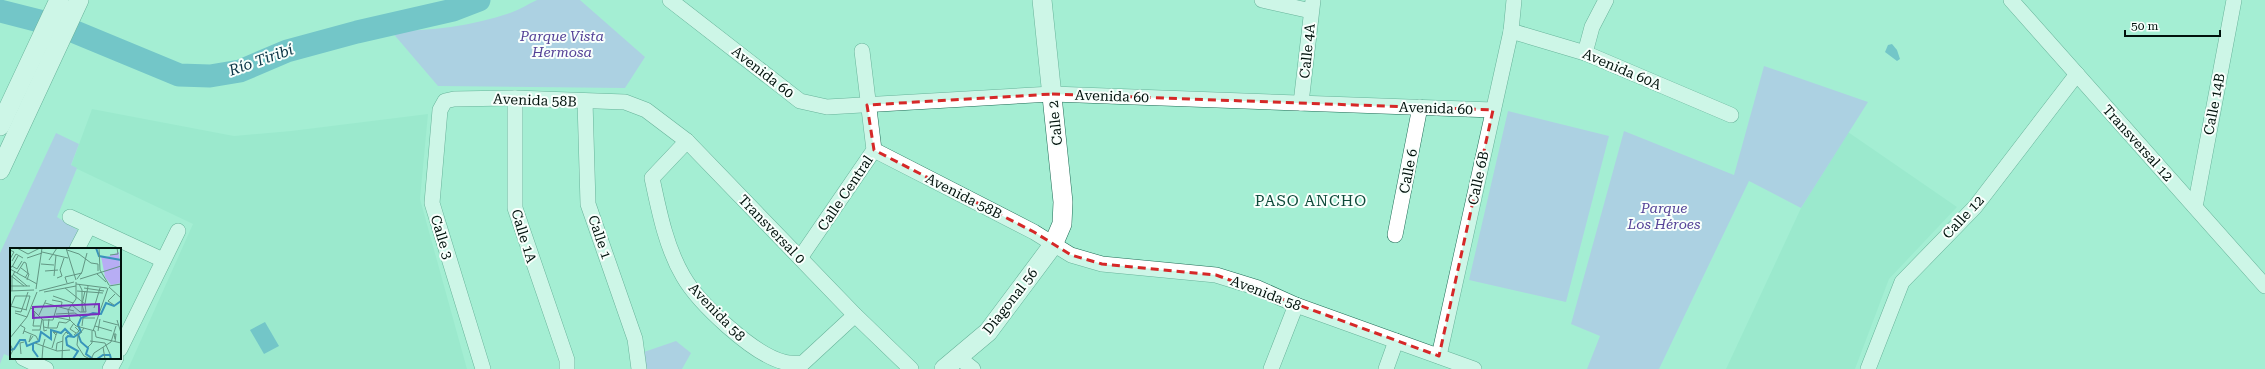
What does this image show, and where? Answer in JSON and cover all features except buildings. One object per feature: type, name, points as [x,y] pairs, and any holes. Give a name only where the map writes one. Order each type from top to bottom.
[{"type":"main road","points":[[0,170],[18,108],[59,0]]},
{"type":"main road","points":[[0,126],[18,108],[79,0]]},
{"type":"main road","name":"Calle 2","points":[[1042,0],[1063,202],[1062,224],[1053,245]]},
{"type":"main road","name":"Diagonal 56","points":[[944,369],[988,332],[1053,245]]},
{"type":"street","name":"Avenida 60","points":[[670,0],[800,101],[827,107],[1052,94],[1493,110]]},
{"type":"street","points":[[1262,0],[1312,5]]},
{"type":"street","name":"Calle 6B","points":[[1439,356],[1511,32],[1514,0]]},
{"type":"street","points":[[1585,53],[1592,27],[1606,0]]},
{"type":"street","name":"Transversal 12","points":[[2011,0],[2265,286]]},
{"type":"street","name":"Calle 14B","points":[[2195,207],[2234,0]]},
{"type":"street","name":"Calle 4A","points":[[1301,103],[1312,5]]},
{"type":"street","name":"Avenida 60A","points":[[1511,32],[1585,53],[1731,115]]},
{"type":"street","name":"Calle Central","points":[[800,258],[874,150],[867,105],[862,51]]},
{"type":"street","name":"Calle 12","points":[[1868,369],[1902,282],[1975,207],[2077,74]]},
{"type":"street","name":"Avenida 58B","points":[[445,101],[454,99],[515,98],[585,102],[625,102]]},
{"type":"street","name":"Calle 1A","points":[[515,98],[515,208],[567,360],[568,369]]},
{"type":"street","name":"Calle 3","points":[[445,101],[440,110],[432,203],[483,369]]},
{"type":"street","name":"Calle 1","points":[[585,102],[588,204],[635,339],[640,369]]},
{"type":"street","name":"Transversal 0","points":[[625,102],[646,110],[687,141],[855,315],[911,369]]},
{"type":"street","name":"Calle 6","points":[[1395,236],[1420,107]]},
{"type":"street","name":"Avenida 58","points":[[687,141],[652,178],[661,222],[684,277],[709,307],[752,347],[785,363],[803,363],[855,315]]},
{"type":"street","name":"Avenida 58B","points":[[874,150],[1034,232],[1053,245]]},
{"type":"street","points":[[70,217],[163,260]]},
{"type":"street","points":[[78,248],[89,226]]},
{"type":"street","points":[[121,347],[178,231]]},
{"type":"street","name":"Avenida 58","points":[[1053,245],[1071,255],[1102,264],[1216,275],[1258,288],[1296,305],[1474,369]]},
{"type":"street","points":[[1270,369],[1296,305]]},
{"type":"street","points":[[1386,369],[1396,340]]},
{"type":"street","points":[[958,357],[974,369]]},
{"type":"street","points":[[25,359],[46,369]]},
{"type":"street","points":[[110,369],[115,359]]},
{"type":"highlighted area","points":[[1052,94],[1493,110],[1439,356],[1216,275],[1102,264],[1071,255],[1034,232],[874,150],[867,105]]},
{"type":"shaded area","points":[[92,109],[234,136],[291,131],[428,114],[420,199],[467,369],[128,369],[193,224],[71,166]]},
{"type":"shaded area","points":[[1848,132],[1957,207],[1889,279],[1855,369],[1726,369],[1801,208]]},
{"type":"green space","name":"Parque Vista Hermosa","points":[[537,0],[580,0],[645,57],[625,88],[438,86],[391,31],[436,29],[496,18],[513,12]]},
{"type":"green space","name":"Parque Los Héroes","points":[[1764,66],[1868,102],[1801,208],[1749,181],[1659,369],[1587,369],[1600,336],[1571,324],[1624,131],[1734,175]]},
{"type":"green space","points":[[1508,111],[1609,136],[1566,302],[1469,280]]},
{"type":"green space","points":[[56,133],[79,144],[71,165],[77,168],[57,217],[79,231],[70,248],[10,248],[10,357],[4,354],[0,364],[0,253]]},
{"type":"green space","points":[[676,341],[691,353],[682,369],[644,369],[641,353]]},
{"type":"water","points":[[1892,44],[1897,50],[1900,59],[1897,61],[1885,52],[1888,45]]},
{"type":"water","points":[[265,322],[279,346],[264,354],[250,330]]},
{"type":"waterway","name":"Río Tiribí","points":[[0,11],[63,27],[179,75],[210,76],[240,71],[287,51],[357,32],[453,10],[479,0]]},
{"type":"district","name":"PASO ANCHO","points":[[1311,201]]}]
